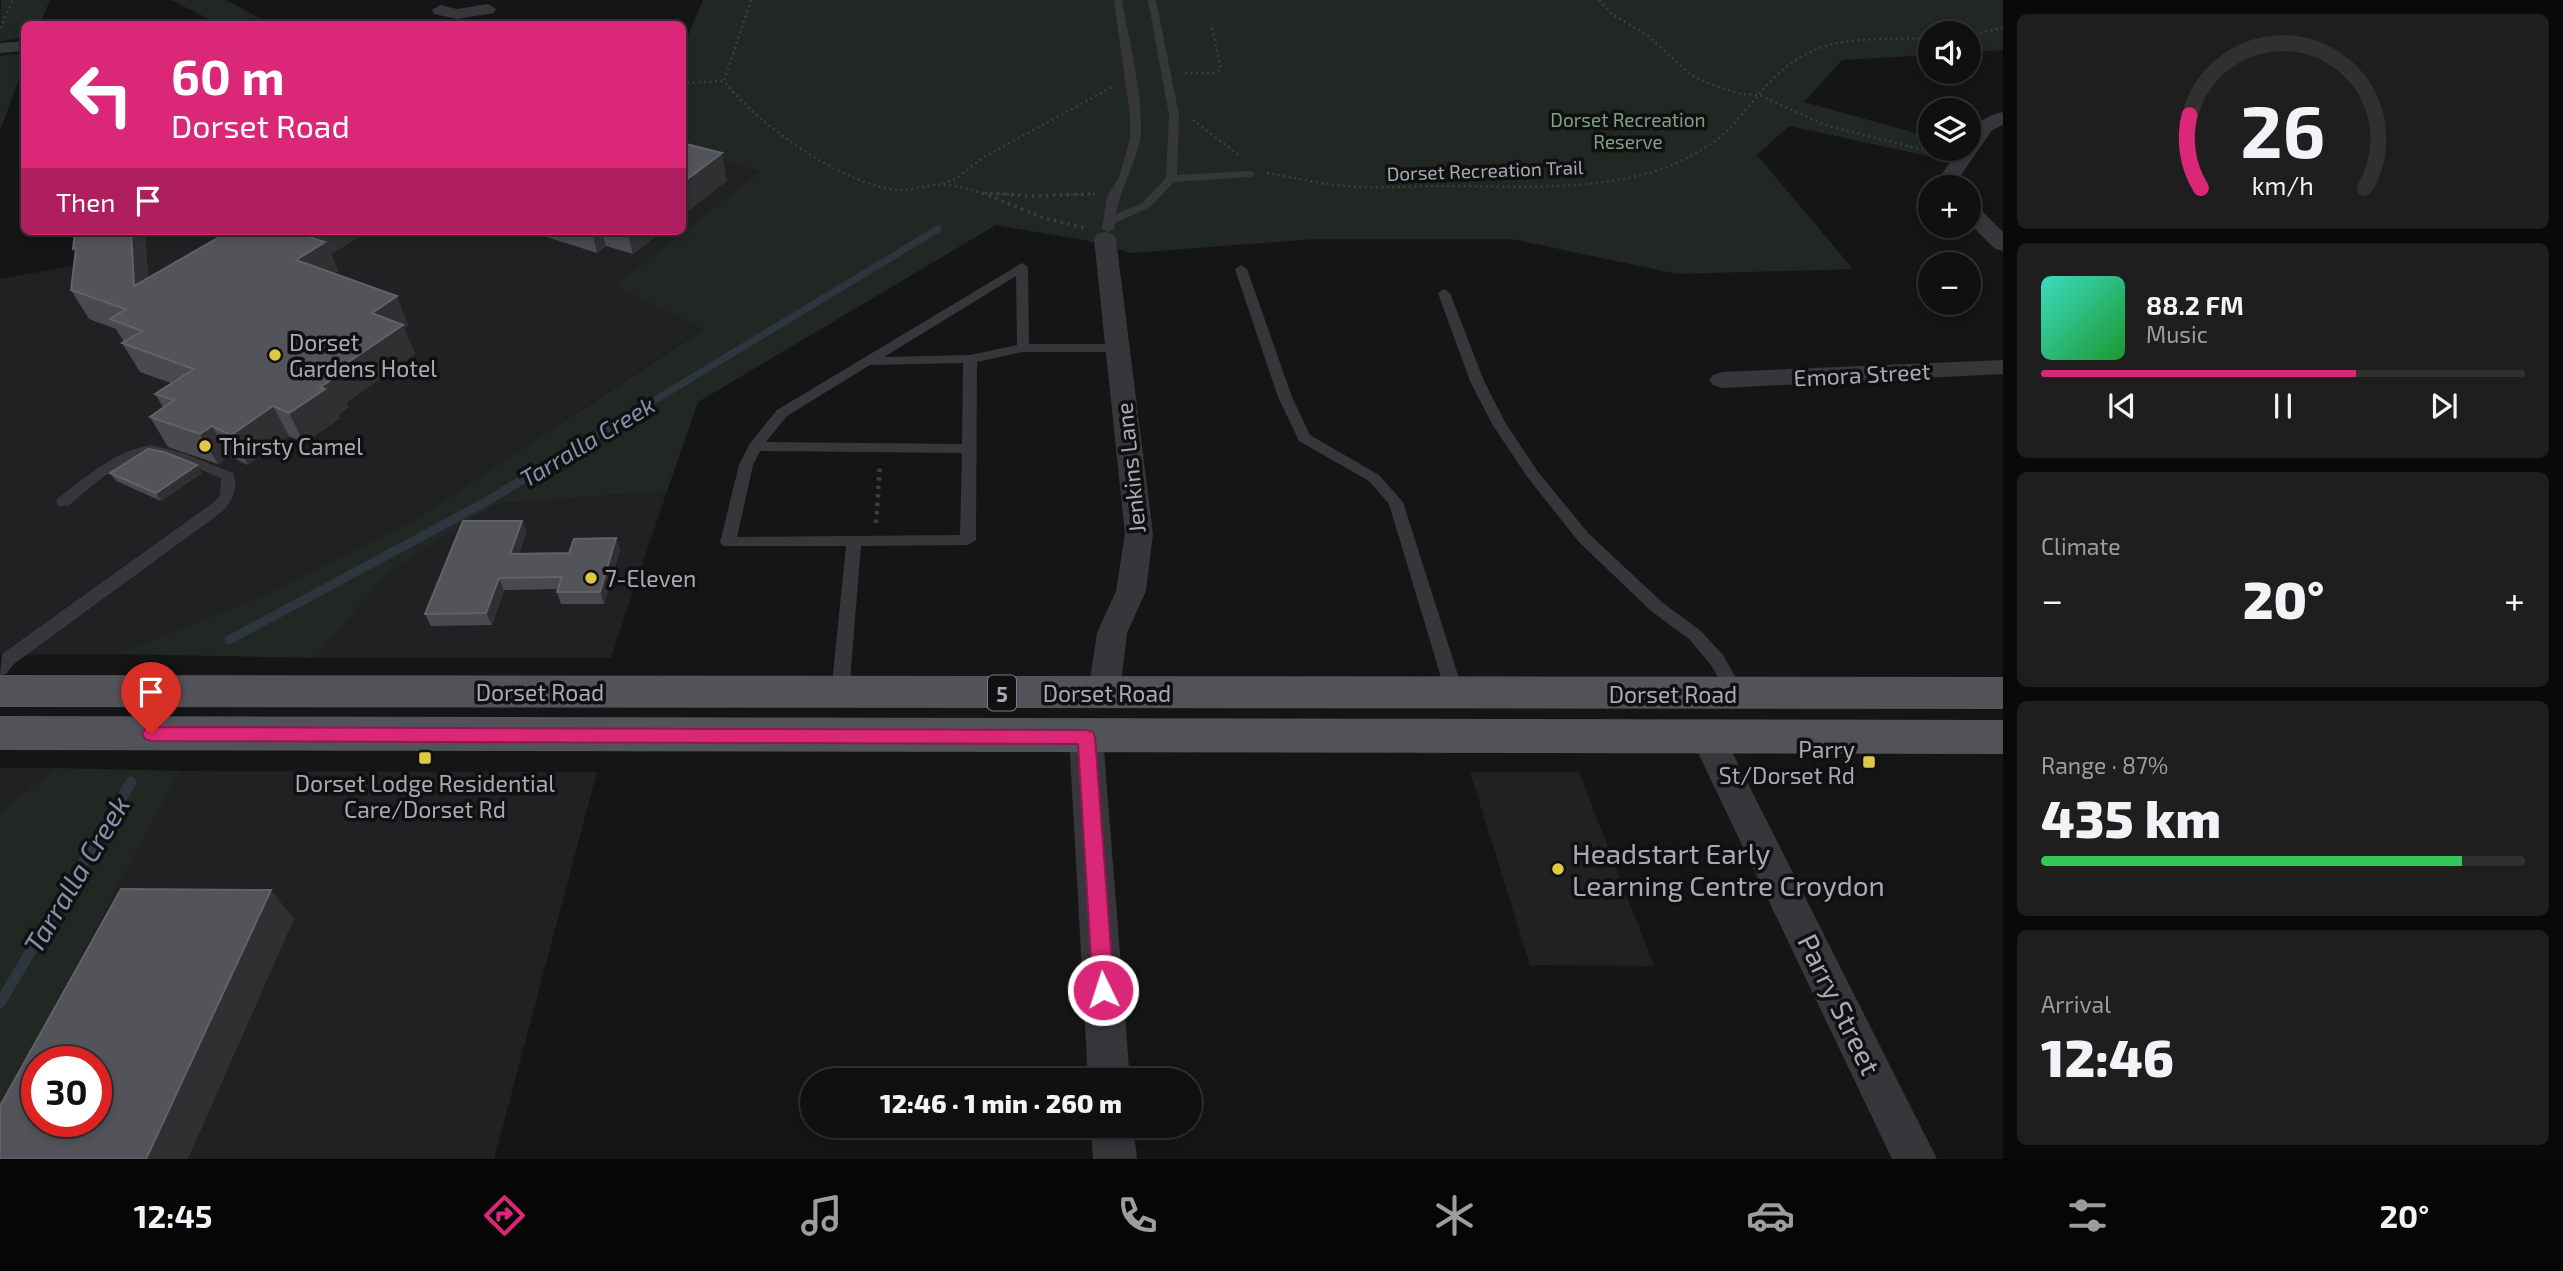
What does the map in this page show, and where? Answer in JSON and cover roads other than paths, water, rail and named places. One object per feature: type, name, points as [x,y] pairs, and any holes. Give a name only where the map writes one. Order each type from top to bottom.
[{"type":"main road","name":"Dorset Road","points":[[0,691],[2003,693]]},
{"type":"main road","points":[[541,735],[556,692]]},
{"type":"main road","points":[[1086,737],[1104,692]]},
{"type":"main road","name":"Dorset Road","points":[[0,733],[2003,737]]},
{"type":"street","points":[[447,16],[488,9]]},
{"type":"street","points":[[0,48],[21,46]]},
{"type":"street","points":[[1951,175],[1985,126],[2003,118]]},
{"type":"street","points":[[1981,223],[2003,244]]},
{"type":"street","name":"Jenkins Lane","points":[[1104,692],[1112,633],[1132,591],[1139,534],[1117,348],[1107,230]]},
{"type":"street","name":"Emora Street","points":[[1722,380],[2003,367]]},
{"type":"street","name":"Parry Street","points":[[1707,736],[1915,1159]]},
{"type":"street","points":[[1086,737],[1108,1068]]},
{"type":"street","points":[[1113,1138],[1115,1159]]},
{"type":"lane","points":[[1107,230],[1113,197],[1125,177],[1135,139],[1118,0]]},
{"type":"lane","points":[[1152,0],[1172,103],[1171,179]]},
{"type":"lane","points":[[1107,230],[1146,205],[1171,179],[1254,170]]},
{"type":"lane","points":[[970,359],[968,540],[728,542],[746,465],[755,446],[782,413],[1022,267],[1023,348]]},
{"type":"lane","points":[[1241,269],[1285,397],[1304,438],[1374,478],[1396,502],[1455,694]]},
{"type":"lane","points":[[1444,293],[1477,381],[1499,424],[1533,475],[1584,538],[1657,607],[1695,635],[1717,660],[1736,694]]},
{"type":"lane","points":[[868,361],[970,359],[1023,348],[1117,348]]},
{"type":"lane","points":[[755,446],[970,449]]},
{"type":"lane","points":[[0,668],[8,659],[85,601],[218,507],[227,496],[228,475],[154,450],[141,451],[122,460],[63,502]]},
{"type":"lane","points":[[841,693],[854,541]]},
{"type":"waterway","name":"Tarralla Creek","points":[[584,443],[938,229]]},
{"type":"waterway","name":"Tarralla Creek","points":[[229,640],[482,504],[587,441]]},
{"type":"waterway","name":"Tarralla Creek","points":[[0,1003],[131,782]]},
{"type":"place","name":"Dorset Gardens Hotel","points":[[275,355]]},
{"type":"place","name":"Thirsty Camel","points":[[205,446]]},
{"type":"place","name":"7-Eleven","points":[[591,578]]},
{"type":"place","name":"Dorset Lodge Residential Care/Dorset Rd","points":[[425,758]]},
{"type":"place","name":"Parry St/Dorset Rd","points":[[1869,762]]},
{"type":"place","name":"Headstart Early Learning Centre Croydon","points":[[1558,869]]},
{"type":"park label","name":"Dorset Recreation Reserve","points":[[1628,130]]}]
